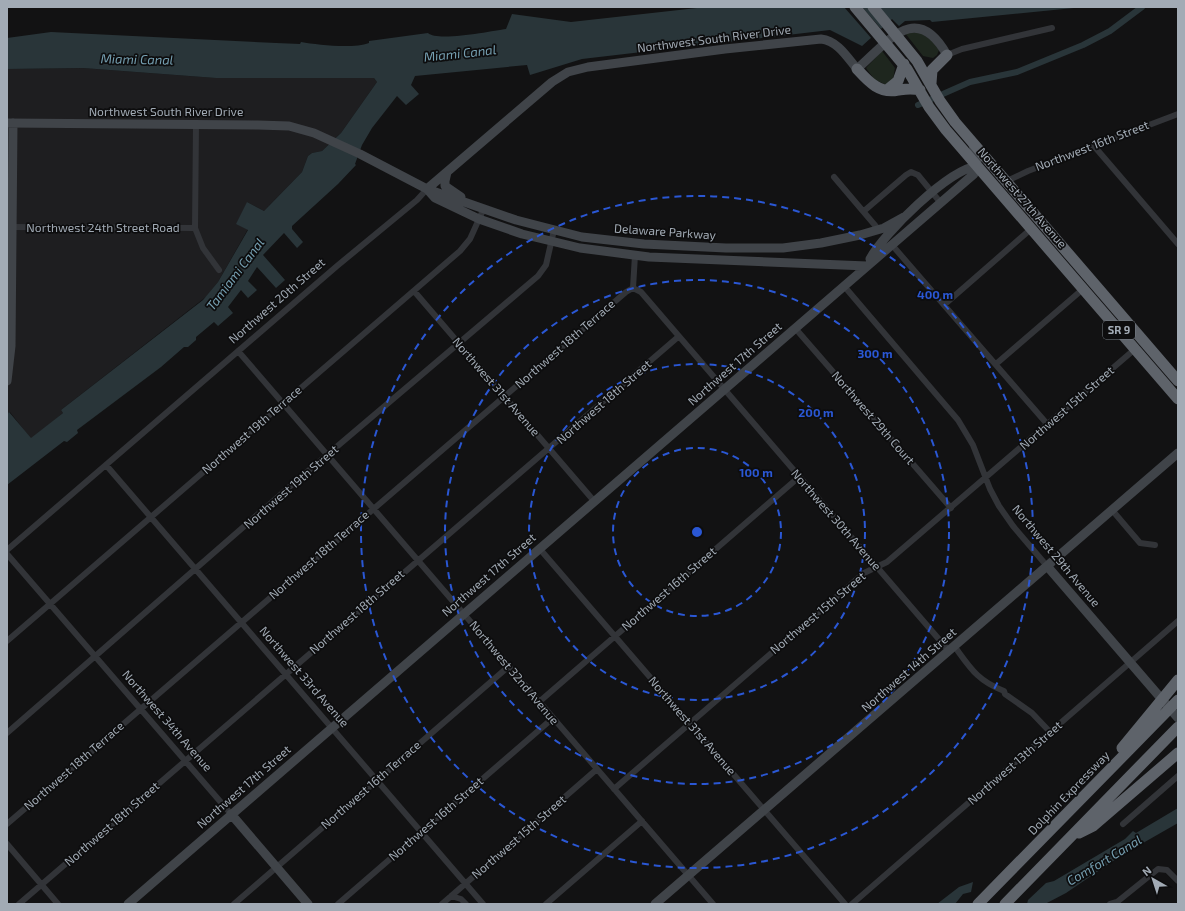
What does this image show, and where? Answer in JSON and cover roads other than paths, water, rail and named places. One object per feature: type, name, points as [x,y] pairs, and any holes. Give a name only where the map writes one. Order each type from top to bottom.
[{"type":"highway","name":"Northwest 27th Avenue","points":[[855,7],[904,64],[935,116],[1178,400]]},
{"type":"highway","name":"Northwest 27th Avenue","points":[[873,7],[918,61],[946,109],[970,139],[1178,381]]},
{"type":"highway","points":[[918,61],[931,63],[947,55]]},
{"type":"highway","points":[[931,83],[932,70],[947,55]]},
{"type":"highway","points":[[887,90],[898,81],[904,64]]},
{"type":"highway","points":[[857,69],[874,86],[896,91],[911,88],[920,90]]},
{"type":"highway","points":[[977,166],[997,170]]},
{"type":"highway","points":[[1031,229],[1048,230]]},
{"type":"highway","points":[[1071,275],[1088,276]]},
{"type":"highway","points":[[1083,289],[1091,289],[1095,292],[1102,292]]},
{"type":"highway","points":[[1153,717],[1176,682]]},
{"type":"highway","name":"Dolphin Expressway","points":[[978,904],[1091,788],[1153,717],[1178,700]]},
{"type":"highway","points":[[1005,904],[1178,727]]},
{"type":"highway","points":[[1069,838],[1093,826],[1178,753]]},
{"type":"street","points":[[857,69],[900,32],[908,28],[919,28],[930,34],[947,55],[962,49],[1052,28]]},
{"type":"street","name":"Northwest South River Drive","points":[[564,74],[588,67],[726,49],[821,39],[836,45],[857,69]]},
{"type":"street","name":"Northwest 20th Street","points":[[7,550],[340,263],[405,210],[427,189],[546,86],[564,74]]},
{"type":"street","name":"Northwest 16th Street","points":[[1007,181],[1028,171],[1178,114]]},
{"type":"street","points":[[7,381],[10,363],[10,123]]},
{"type":"street","name":"Northwest South River Drive","points":[[10,123],[276,125],[296,127],[323,136]]},
{"type":"street","points":[[196,124],[195,228],[203,248],[219,270]]},
{"type":"street","name":"Delaware Parkway","points":[[323,136],[427,189],[516,220],[582,237],[644,244],[783,248],[821,243],[879,230],[904,217]]},
{"type":"street","points":[[952,177],[977,166],[976,151],[970,139]]},
{"type":"street","points":[[1094,146],[1178,244]]},
{"type":"street","points":[[952,177],[964,164],[966,152]]},
{"type":"street","name":"Northwest 17th Street","points":[[128,904],[974,174],[977,166]]},
{"type":"street","points":[[447,172],[445,181],[446,188],[472,204]]},
{"type":"street","points":[[864,211],[911,172],[918,176],[940,202]]},
{"type":"street","points":[[834,177],[879,230]]},
{"type":"street","name":"Northwest 17th Street","points":[[867,266],[872,255],[904,217],[952,177]]},
{"type":"street","name":"Delaware Parkway","points":[[427,189],[435,198],[479,218],[552,243],[635,256],[867,266]]},
{"type":"street","name":"Northwest 19th Terrace","points":[[7,641],[464,247],[470,240],[484,208]]},
{"type":"street","name":"Northwest 24th Street Road","points":[[11,228],[195,228]]},
{"type":"street","points":[[944,305],[1031,229]]},
{"type":"street","name":"Northwest 19th Street","points":[[7,733],[542,272],[548,261],[554,230]]},
{"type":"street","points":[[892,244],[1048,425]]},
{"type":"street","points":[[633,288],[635,256]]},
{"type":"street","points":[[842,265],[847,274],[844,286]]},
{"type":"street","name":"Northwest 29th Avenue","points":[[844,286],[958,420],[974,445],[992,493],[1006,516],[1178,718]]},
{"type":"street","name":"Northwest 30th Avenue","points":[[633,288],[641,292],[678,337],[877,567],[952,649],[983,681],[1004,691],[1005,694],[1032,713],[1050,733]]},
{"type":"street","name":"Northwest 18th Terrace","points":[[7,824],[373,508],[626,292],[633,288]]},
{"type":"street","points":[[996,364],[1083,289]]},
{"type":"street","name":"Northwest 31st Avenue","points":[[414,291],[594,501]]},
{"type":"street","name":"Northwest 29th Court","points":[[795,328],[951,508]]},
{"type":"street","name":"Northwest 18th Street","points":[[19,904],[678,337]]},
{"type":"street","name":"Northwest 15th Street","points":[[614,789],[864,573],[887,562],[1135,349]]},
{"type":"street","name":"Northwest 32nd Avenue","points":[[238,351],[713,904]]},
{"type":"street","name":"Northwest 14th Street","points":[[655,904],[765,811],[1178,453]]},
{"type":"street","name":"Northwest 33rd Avenue","points":[[106,465],[483,904]]},
{"type":"street","name":"Northwest 16th Street","points":[[539,702],[799,477]]},
{"type":"street","points":[[1112,510],[1140,543],[1155,545]]},
{"type":"street","name":"Northwest 31st Avenue","points":[[539,548],[845,904]]},
{"type":"street","name":"Northwest 34th Avenue","points":[[7,554],[308,904]]},
{"type":"street","name":"Northwest 13th Street","points":[[852,904],[1178,621]]},
{"type":"street","name":"Northwest 16th Terrace","points":[[234,904],[508,666]]},
{"type":"street","name":"Northwest 16th Street","points":[[338,904],[553,718]]},
{"type":"street","name":"Northwest 15th Street","points":[[442,904],[597,769]]},
{"type":"street","points":[[1123,824],[1178,776]]},
{"type":"street","points":[[546,904],[642,821]]},
{"type":"street","points":[[7,844],[58,904]]},
{"type":"street","points":[[1110,904],[1117,902],[1152,872],[1162,868],[1170,872],[1178,881]]},
{"type":"street","points":[[451,896],[461,899],[466,904]]},
{"type":"water","points":[[706,7],[1084,7],[932,22],[930,20],[905,21],[899,26],[892,19],[862,46],[830,30],[582,59],[530,75],[527,65],[415,76],[411,85],[419,94],[406,105],[397,96],[372,128],[362,145],[355,164],[356,165],[338,184],[292,226],[292,229],[303,242],[297,248],[284,233],[263,255],[285,280],[276,288],[257,267],[248,281],[257,290],[248,298],[241,290],[228,307],[233,313],[218,326],[214,322],[196,337],[196,340],[188,347],[184,347],[161,367],[77,430],[78,433],[67,442],[64,441],[7,485],[7,415],[9,412],[31,438],[63,413],[61,410],[203,300],[218,282],[248,230],[236,224],[247,202],[264,211],[302,172],[308,156],[312,153],[322,151],[341,133],[377,82],[374,78],[216,78],[83,68],[7,69],[7,38],[51,32],[300,44],[301,42],[354,46],[369,43],[369,41],[428,33],[433,35],[453,36],[478,34],[506,29],[512,14],[571,22]]},
{"type":"water","name":"Comfort Canal","points":[[1178,808],[1178,823],[1122,855],[1066,893],[1045,904],[1027,904],[1028,900],[1046,883],[1054,881],[1125,839],[1133,831],[1136,833]]},
{"type":"water","points":[[973,882],[971,892],[963,894],[955,904],[937,904],[959,887]]},
{"type":"waterway","points":[[918,105],[970,82],[1017,72],[1083,45],[1110,31],[1142,7]]},
{"type":"water label","name":"Miami Canal","points":[[460,53]]},
{"type":"water label","name":"Miami Canal","points":[[137,59]]},
{"type":"water label","name":"Tamiami Canal","points":[[235,274]]}]
